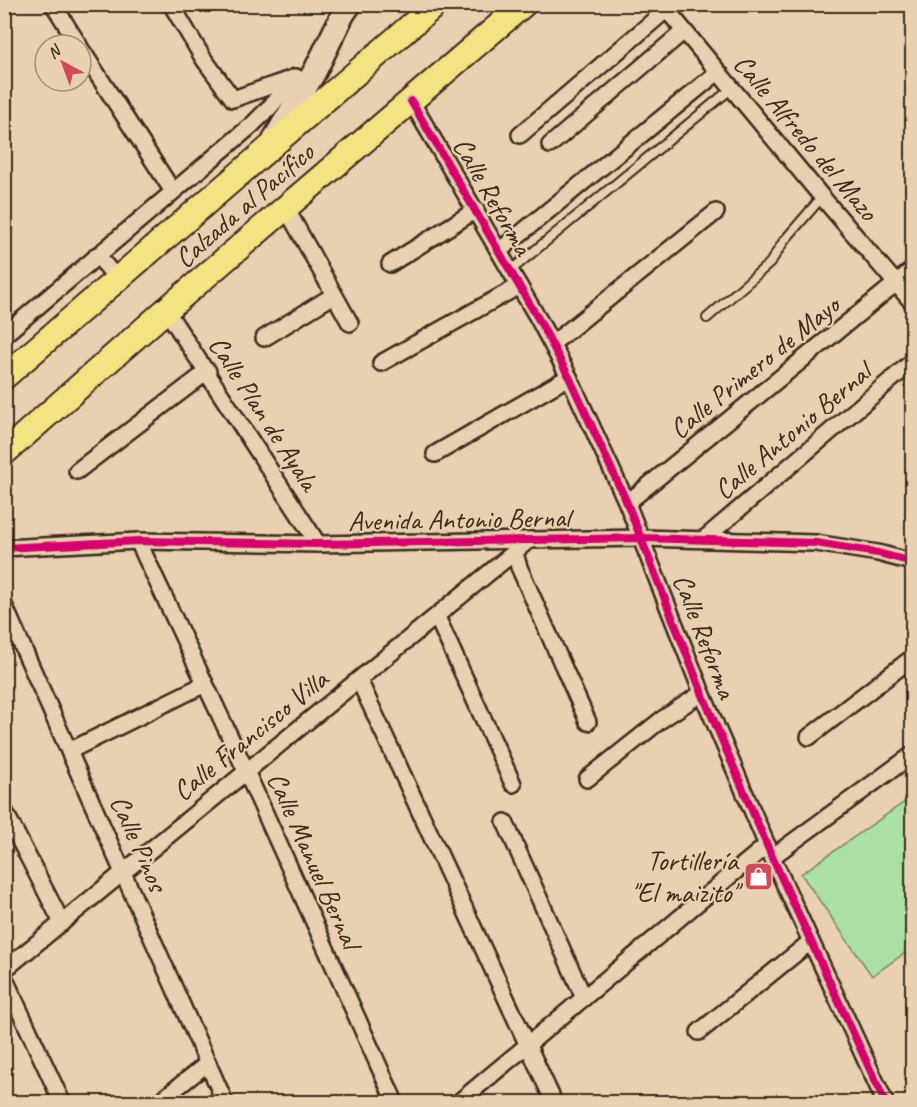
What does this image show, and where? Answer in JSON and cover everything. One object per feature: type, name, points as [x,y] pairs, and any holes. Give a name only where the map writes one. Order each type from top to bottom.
[{"type":"main road","name":"Calzada al Pacífico","points":[[4,377],[436,4]]},
{"type":"main road","name":"Calzada al Pacífico","points":[[4,453],[166,310],[524,4]]},
{"type":"street","points":[[53,4],[71,33]]},
{"type":"street","points":[[171,4],[203,58],[233,99],[305,74]]},
{"type":"street","points":[[267,150],[289,116],[305,74],[350,4]]},
{"type":"street","points":[[520,135],[664,7]]},
{"type":"street","name":"Calle Alfredo del Mazo","points":[[664,7],[912,302]]},
{"type":"street","points":[[550,145],[684,31]]},
{"type":"street","points":[[93,67],[172,190]]},
{"type":"street","points":[[499,251],[718,72]]},
{"type":"street","points":[[4,335],[172,190],[252,125],[305,74]]},
{"type":"street","name":"Calle Reforma","points":[[411,101],[476,210],[569,377],[642,538],[702,693],[770,851],[885,1102]]},
{"type":"street","points":[[286,208],[350,323]]},
{"type":"street","points":[[390,264],[476,210]]},
{"type":"street","points":[[552,344],[716,212]]},
{"type":"street","points":[[97,255],[118,280]]},
{"type":"street","name":"Calle Primero de Mayo","points":[[627,503],[912,270]]},
{"type":"street","points":[[381,363],[519,286]]},
{"type":"street","points":[[264,338],[334,295]]},
{"type":"street","name":"Calle Plan de Ayala","points":[[166,310],[208,371],[318,544]]},
{"type":"street","name":"Calle Antonio Bernal","points":[[704,539],[912,362]]},
{"type":"street","points":[[78,471],[208,371]]},
{"type":"street","points":[[435,454],[569,377]]},
{"type":"street","name":"Avenida Antonio Bernal","points":[[4,548],[138,541],[318,544],[642,538],[816,543],[878,553],[912,562]]},
{"type":"street","name":"Calle Francisco Villa","points":[[4,970],[529,540]]},
{"type":"street","name":"Calle Manuel Bernal","points":[[138,541],[246,771],[395,1102]]},
{"type":"street","points":[[515,553],[519,567],[588,722]]},
{"type":"street","name":"Calle Pinos","points":[[4,605],[225,1102]]},
{"type":"street","points":[[437,617],[513,784]]},
{"type":"street","points":[[809,737],[912,658]]},
{"type":"street","points":[[359,680],[554,1102]]},
{"type":"street","points":[[69,751],[204,684]]},
{"type":"street","points":[[587,779],[661,720],[702,693]]},
{"type":"street","points":[[459,1102],[475,1097],[527,1046],[584,998],[770,851],[912,755]]},
{"type":"street","points":[[4,810],[8,829],[62,923]]},
{"type":"street","points":[[505,822],[584,998]]},
{"type":"street","points":[[699,1032],[810,942]]},
{"type":"street","points":[[4,977],[62,1102]]},
{"type":"street","points":[[159,1102],[208,1063]]},
{"type":"lane","points":[[510,270],[732,88]]},
{"type":"lane","points":[[707,318],[770,263],[784,241],[822,197]]},
{"type":"green space","points":[[912,797],[912,948],[872,976],[801,874]]},
{"type":"cycle path","points":[[411,101],[539,320],[569,377],[627,503],[702,693],[772,857],[885,1102]]},
{"type":"cycle path","points":[[4,548],[138,541],[318,544],[642,538],[816,543],[878,553],[912,562]]},
{"type":"place","name":"Tortillería \"El maizito\"","points":[[759,876]]}]
